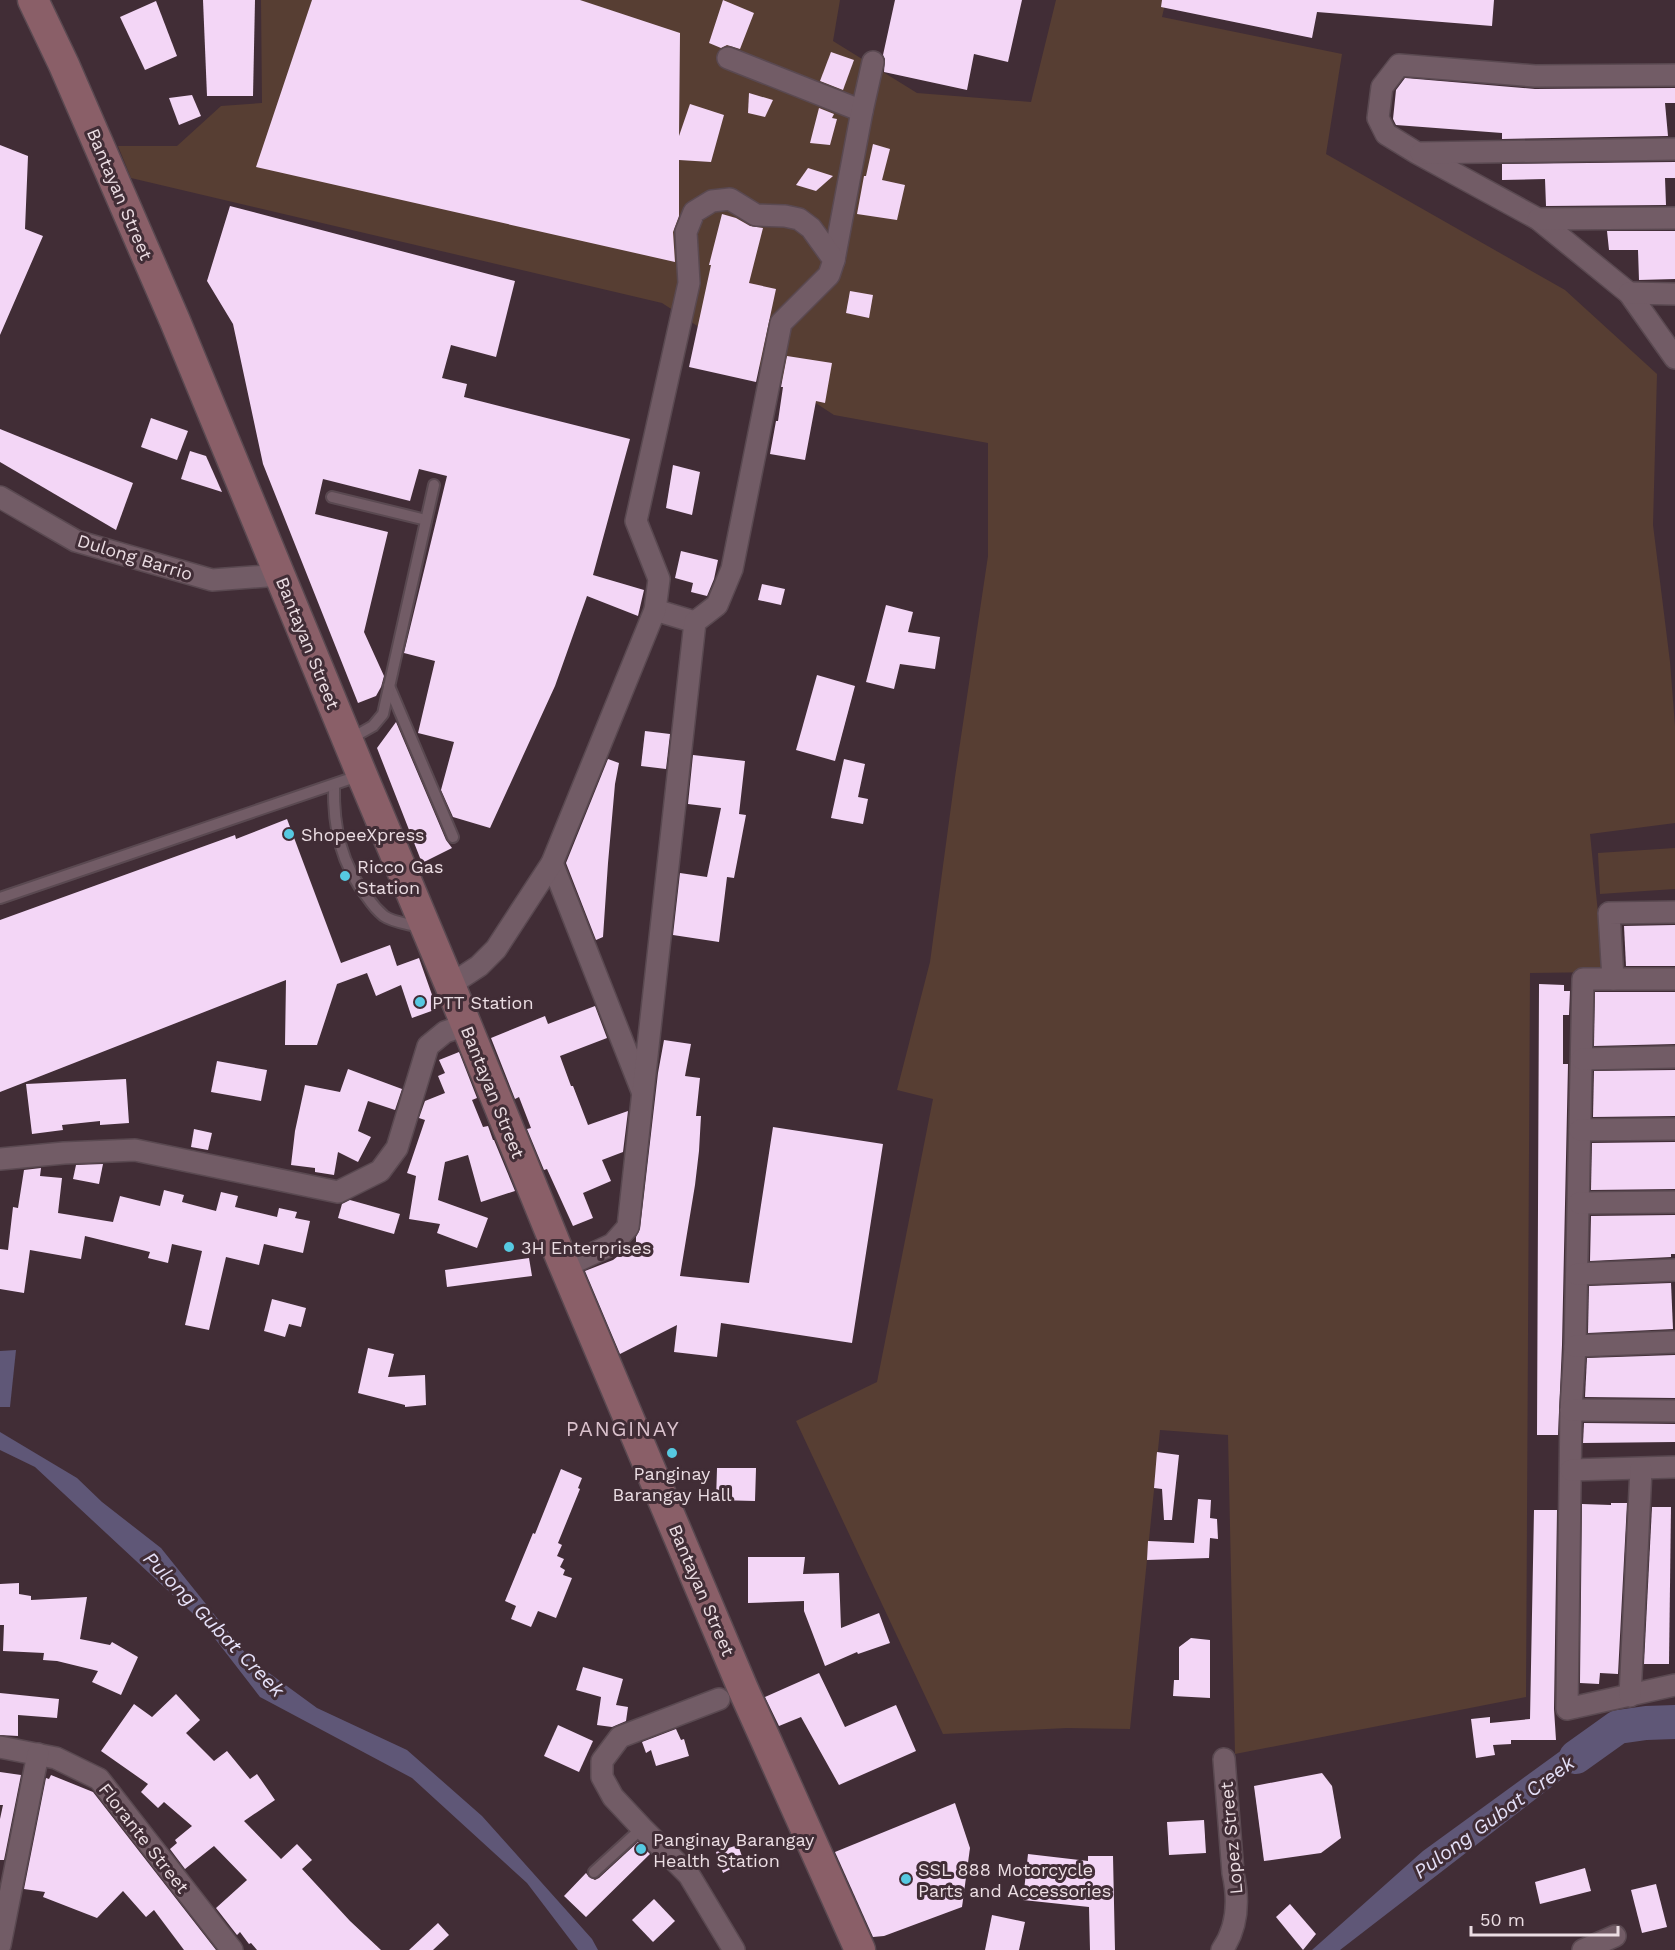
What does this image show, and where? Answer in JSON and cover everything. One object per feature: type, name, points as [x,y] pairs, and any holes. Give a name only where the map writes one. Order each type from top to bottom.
[{"type":"main road","name":"Bantayan Street","points":[[33,0],[64,65],[166,299],[427,929],[561,1258],[733,1693],[860,1950]]},
{"type":"street","points":[[728,58],[862,111]]},
{"type":"street","points":[[561,1258],[579,1260],[613,1244],[628,1227],[695,622],[717,604],[732,569],[781,323],[829,275],[834,260],[873,62]]},
{"type":"street","points":[[1675,75],[1534,76],[1399,64],[1382,87],[1378,118],[1386,134],[1538,219],[1629,293],[1675,358]]},
{"type":"street","points":[[1417,153],[1675,149]]},
{"type":"street","points":[[450,985],[479,966],[496,949],[552,863],[655,610],[659,579],[636,521],[689,283],[686,232],[694,212],[712,201],[730,199],[756,215],[799,219],[811,228],[834,260]]},
{"type":"street","points":[[1538,219],[1675,218]]},
{"type":"street","points":[[1629,293],[1675,294]]},
{"type":"street","name":"Dulong Barrio","points":[[0,497],[76,541],[212,580],[280,575]]},
{"type":"street","points":[[655,610],[695,622]]},
{"type":"street","points":[[552,863],[643,1094]]},
{"type":"street","points":[[1613,980],[1609,913],[1675,912]]},
{"type":"street","points":[[1675,979],[1583,980],[1579,1203],[1571,1410],[1567,1708],[1675,1685]]},
{"type":"street","points":[[0,1159],[135,1150],[338,1192],[380,1171],[397,1148],[428,1046],[445,1032],[466,1024]]},
{"type":"street","points":[[1582,1059],[1675,1057]]},
{"type":"street","points":[[1580,1131],[1675,1129]]},
{"type":"street","points":[[1579,1203],[1675,1202]]},
{"type":"street","points":[[1577,1274],[1675,1270]]},
{"type":"street","points":[[1575,1346],[1675,1342]]},
{"type":"street","points":[[1571,1410],[1675,1411]]},
{"type":"street","points":[[1570,1470],[1675,1467]]},
{"type":"street","points":[[1630,1696],[1641,1468]]},
{"type":"street","points":[[733,1693],[620,1737],[602,1761],[602,1777],[613,1797],[688,1875],[734,1950]]},
{"type":"street","name":"Florante Street","points":[[0,1747],[56,1758],[99,1779],[232,1950]]},
{"type":"street","points":[[0,1945],[38,1754]]},
{"type":"street","name":"Lopez Street","points":[[1222,1950],[1231,1933],[1237,1911],[1224,1759]]},
{"type":"street","points":[[1583,1950],[1615,1936]]},
{"type":"lane","points":[[348,741],[373,726],[383,714],[434,485]]},
{"type":"lane","points":[[332,497],[426,520]]},
{"type":"lane","points":[[389,686],[453,837]]},
{"type":"lane","points":[[0,898],[362,775]]},
{"type":"lane","points":[[334,785],[338,840],[344,858],[361,890],[385,917],[427,929]]},
{"type":"lane","points":[[594,1872],[642,1828]]},
{"type":"shaded area","points":[[261,0],[840,0],[833,41],[917,93],[1031,102],[1056,0],[1166,0],[1162,17],[1342,54],[1326,154],[1565,290],[1657,374],[1653,525],[1670,662],[1675,726],[1675,823],[1590,834],[1604,972],[1530,973],[1526,1697],[1235,1754],[1228,1435],[1160,1430],[1130,1729],[1067,1728],[943,1734],[796,1421],[877,1382],[933,1099],[897,1090],[930,962],[988,556],[988,443],[834,415],[662,303],[131,178],[118,146],[177,146],[221,106],[262,103]]},
{"type":"shaded area","points":[[1675,848],[1675,889],[1600,894],[1598,853]]},
{"type":"water","points":[[16,1350],[10,1407],[0,1407],[0,1351]]},
{"type":"water","points":[[0,1432],[77,1478],[102,1502],[161,1548],[250,1659],[317,1708],[407,1750],[482,1816],[592,1939],[598,1950],[578,1950],[527,1883],[412,1778],[260,1697],[202,1622],[35,1467],[0,1450]]},
{"type":"water","points":[[1675,1715],[1675,1733],[1624,1731],[1340,1950],[1312,1950],[1423,1851],[1577,1739]]},
{"type":"building","points":[[203,0],[255,0],[253,96],[207,96]]},
{"type":"building","points":[[312,0],[580,0],[680,33],[679,136],[690,104],[724,115],[711,162],[679,160],[679,216],[673,232],[675,262],[256,167]]},
{"type":"building","points":[[723,0],[754,13],[740,49],[727,45],[721,48],[709,43]]},
{"type":"building","points":[[895,0],[1022,0],[1008,62],[974,54],[967,90],[884,72],[883,55]]},
{"type":"building","points":[[1162,0],[1494,0],[1492,26],[1317,12],[1312,38],[1161,7]]},
{"type":"building","points":[[156,1],[177,56],[145,70],[120,17]]},
{"type":"building","points":[[831,52],[854,60],[843,90],[820,81]]},
{"type":"building","points":[[1405,78],[1535,89],[1675,88],[1675,103],[1665,103],[1668,136],[1502,139],[1502,133],[1396,125],[1393,119],[1396,90]]},
{"type":"building","points":[[749,93],[773,100],[765,117],[748,113]]},
{"type":"building","points":[[192,95],[201,116],[179,125],[169,98]]},
{"type":"building","points":[[819,108],[834,114],[832,118],[837,119],[830,145],[810,143]]},
{"type":"building","points":[[873,144],[890,149],[882,180],[905,185],[897,220],[857,214]]},
{"type":"building","points":[[0,145],[28,156],[25,229],[43,236],[0,335]]},
{"type":"building","points":[[1675,162],[1675,178],[1665,178],[1666,205],[1546,206],[1545,179],[1502,180],[1502,164]]},
{"type":"building","points":[[808,168],[833,176],[816,191],[796,185]]},
{"type":"building","points":[[230,206],[515,281],[496,357],[451,345],[442,378],[467,384],[464,397],[630,439],[593,575],[644,590],[638,616],[587,596],[555,686],[490,828],[453,817],[441,790],[454,742],[418,733],[435,661],[404,653],[447,476],[419,469],[410,501],[323,479],[315,514],[388,532],[364,632],[384,676],[376,696],[358,703],[263,464],[233,324],[207,281]]},
{"type":"building","points":[[722,214],[736,218],[750,226],[763,228],[749,283],[776,289],[756,382],[689,367],[711,265],[709,265]]},
{"type":"building","points":[[1607,231],[1675,231],[1675,279],[1639,280],[1638,250],[1609,250]]},
{"type":"building","points":[[850,291],[873,295],[869,318],[846,313]]},
{"type":"building","points":[[787,356],[832,363],[825,403],[816,401],[805,460],[770,454],[776,421],[778,421]]},
{"type":"building","points":[[151,418],[188,431],[177,460],[141,447]]},
{"type":"building","points":[[0,429],[133,483],[116,530],[0,462]]},
{"type":"building","points":[[190,451],[206,456],[222,492],[181,479]]},
{"type":"building","points":[[673,465],[700,472],[692,515],[666,508]]},
{"type":"building","points":[[681,551],[718,560],[707,596],[691,592],[693,583],[675,578]]},
{"type":"building","points":[[762,584],[785,589],[781,605],[758,600]]},
{"type":"building","points":[[886,605],[913,612],[908,632],[940,637],[935,669],[900,664],[894,689],[866,682]]},
{"type":"building","points":[[817,675],[855,686],[835,761],[796,750]]},
{"type":"building","points":[[396,722],[446,840],[452,848],[422,863],[377,748]]},
{"type":"building","points":[[645,731],[670,734],[666,769],[641,766]]},
{"type":"building","points":[[693,755],[745,761],[739,814],[746,815],[734,878],[727,877],[719,942],[673,935],[680,873],[707,877],[721,808],[688,804]]},
{"type":"building","points":[[608,759],[619,763],[615,784],[603,937],[596,940],[566,863]]},
{"type":"building","points":[[844,759],[865,764],[858,797],[868,799],[863,824],[831,818]]},
{"type":"building","points":[[287,819],[341,963],[390,945],[397,966],[419,958],[437,1009],[412,1018],[401,985],[376,996],[367,973],[337,984],[317,1045],[285,1045],[286,980],[0,1092],[0,920],[235,835],[236,839]]},
{"type":"building","points":[[1675,925],[1675,966],[1626,966],[1624,926]]},
{"type":"building","points":[[1539,984],[1564,985],[1564,991],[1570,991],[1569,1015],[1563,1015],[1563,1064],[1568,1064],[1558,1435],[1537,1435]]},
{"type":"building","points":[[1595,992],[1675,992],[1675,1044],[1594,1046]]},
{"type":"building","points":[[595,1006],[607,1038],[560,1056],[588,1125],[628,1111],[623,1152],[602,1160],[611,1181],[583,1193],[593,1218],[573,1226],[547,1169],[544,1170],[527,1129],[531,1128],[519,1097],[515,1099],[491,1038],[545,1016],[548,1024]]},
{"type":"building","points":[[664,1040],[691,1044],[685,1076],[700,1078],[696,1116],[701,1116],[699,1151],[680,1276],[749,1283],[773,1127],[883,1144],[852,1343],[721,1323],[717,1357],[674,1352],[677,1325],[620,1354],[585,1271],[613,1260],[636,1242],[640,1229]]},
{"type":"building","points":[[459,1052],[477,1098],[472,1100],[483,1127],[488,1126],[515,1191],[481,1202],[468,1155],[445,1162],[438,1200],[488,1218],[477,1248],[437,1233],[440,1224],[409,1219],[416,1176],[407,1173],[425,1120],[419,1118],[425,1101],[445,1093],[438,1076],[445,1073],[439,1060]]},
{"type":"building","points":[[217,1061],[267,1070],[261,1101],[211,1092]]},
{"type":"building","points":[[348,1069],[402,1089],[395,1110],[368,1101],[358,1131],[371,1137],[358,1162],[338,1152],[334,1175],[315,1172],[315,1168],[291,1165],[295,1131],[305,1085],[340,1092]]},
{"type":"building","points":[[1675,1070],[1675,1116],[1593,1117],[1594,1071]]},
{"type":"building","points":[[126,1079],[129,1123],[100,1125],[100,1121],[62,1125],[63,1130],[32,1134],[26,1084]]},
{"type":"building","points":[[194,1129],[212,1133],[208,1150],[191,1147]]},
{"type":"building","points":[[1675,1142],[1675,1189],[1591,1190],[1592,1143]]},
{"type":"building","points":[[103,1164],[99,1184],[73,1179],[76,1165]]},
{"type":"building","points":[[41,1168],[40,1176],[62,1178],[58,1213],[113,1222],[120,1196],[160,1206],[164,1190],[184,1195],[182,1202],[216,1211],[221,1192],[238,1196],[235,1207],[277,1217],[279,1208],[297,1212],[295,1218],[310,1221],[303,1253],[264,1244],[259,1265],[226,1257],[209,1330],[185,1325],[202,1251],[172,1244],[168,1263],[148,1258],[150,1252],[85,1236],[81,1259],[30,1250],[24,1293],[0,1289],[0,1249],[8,1250],[13,1207],[18,1208],[24,1170]]},
{"type":"building","points":[[350,1200],[400,1214],[394,1234],[338,1218],[342,1204]]},
{"type":"building","points":[[1675,1215],[1675,1254],[1671,1254],[1671,1257],[1590,1261],[1591,1216]]},
{"type":"building","points":[[529,1258],[532,1276],[447,1287],[445,1270]]},
{"type":"building","points":[[1671,1283],[1673,1329],[1588,1333],[1589,1286]]},
{"type":"building","points":[[272,1299],[306,1308],[301,1327],[289,1324],[285,1337],[264,1331]]},
{"type":"building","points":[[368,1348],[394,1354],[388,1377],[425,1375],[426,1405],[405,1407],[405,1405],[358,1393]]},
{"type":"building","points":[[1675,1355],[1675,1398],[1585,1397],[1587,1358]]},
{"type":"building","points":[[1584,1423],[1675,1424],[1675,1442],[1583,1443]]},
{"type":"building","points":[[1157,1452],[1179,1455],[1172,1520],[1164,1520],[1162,1489],[1154,1488]]},
{"type":"building","points":[[717,1468],[756,1468],[755,1501],[716,1500]]},
{"type":"building","points":[[561,1469],[582,1478],[578,1488],[580,1489],[558,1543],[562,1545],[557,1556],[564,1559],[560,1567],[565,1570],[563,1575],[572,1578],[556,1618],[538,1611],[531,1627],[511,1619],[516,1606],[505,1601]]},
{"type":"building","points":[[1198,1499],[1211,1500],[1210,1518],[1217,1519],[1218,1539],[1210,1538],[1209,1558],[1147,1560],[1148,1541],[1194,1543]]},
{"type":"building","points":[[1611,1503],[1627,1503],[1618,1674],[1600,1673],[1599,1684],[1580,1683],[1582,1504],[1611,1505]]},
{"type":"building","points":[[1652,1507],[1671,1507],[1669,1664],[1644,1664]]},
{"type":"building","points":[[1534,1510],[1557,1510],[1554,1709],[1556,1740],[1511,1740],[1511,1744],[1493,1745],[1495,1755],[1476,1758],[1471,1719],[1490,1717],[1490,1723],[1530,1719]]},
{"type":"building","points":[[748,1557],[805,1557],[803,1574],[839,1573],[841,1628],[879,1613],[890,1643],[858,1654],[857,1652],[825,1666],[804,1611],[804,1601],[748,1603]]},
{"type":"building","points":[[19,1583],[19,1594],[31,1596],[31,1600],[87,1597],[80,1639],[110,1645],[112,1642],[138,1657],[121,1695],[92,1682],[98,1671],[43,1660],[44,1653],[3,1651],[4,1625],[0,1625],[0,1584]]},
{"type":"building","points":[[1191,1638],[1210,1640],[1210,1698],[1173,1696],[1174,1680],[1179,1680],[1179,1647]]},
{"type":"building","points":[[583,1667],[623,1679],[616,1705],[628,1707],[626,1721],[612,1727],[597,1725],[601,1697],[576,1690]]},
{"type":"building","points":[[819,1673],[845,1727],[896,1705],[916,1751],[839,1785],[801,1717],[779,1726],[765,1697]]},
{"type":"building","points":[[0,1693],[59,1699],[57,1718],[18,1715],[18,1736],[0,1735]]},
{"type":"building","points":[[176,1694],[200,1720],[186,1733],[214,1761],[227,1751],[250,1779],[257,1774],[275,1800],[244,1821],[281,1859],[297,1844],[312,1860],[302,1869],[350,1921],[381,1950],[257,1950],[240,1932],[237,1935],[216,1908],[247,1880],[214,1846],[185,1869],[170,1849],[177,1843],[175,1840],[192,1826],[164,1802],[158,1808],[141,1792],[148,1784],[101,1751],[134,1704],[152,1717]]},
{"type":"building","points":[[558,1725],[593,1741],[579,1772],[544,1756]]},
{"type":"building","points":[[676,1729],[681,1740],[684,1739],[689,1756],[656,1766],[651,1750],[646,1753],[642,1742]]},
{"type":"building","points":[[0,1772],[21,1775],[4,1860],[0,1860],[0,1819],[3,1805],[0,1805]]},
{"type":"building","points":[[1322,1773],[1332,1786],[1341,1838],[1321,1853],[1264,1861],[1254,1786]]},
{"type":"building","points":[[51,1775],[93,1792],[216,1950],[184,1950],[154,1910],[146,1917],[123,1891],[97,1918],[43,1897],[45,1892],[24,1889],[46,1778],[49,1779]]},
{"type":"building","name":"SSL 888 Motorcycle Parts and Accessories","points":[[955,1803],[970,1848],[962,1907],[884,1936],[873,1937],[835,1852]]},
{"type":"building","points":[[1204,1820],[1206,1853],[1169,1855],[1167,1822]]},
{"type":"building","points":[[638,1842],[650,1854],[586,1917],[564,1896],[586,1873],[595,1880],[599,1878]]},
{"type":"building","points":[[738,1845],[744,1862],[723,1873],[716,1852]]},
{"type":"building","points":[[1028,1854],[1088,1861],[1088,1856],[1113,1856],[1115,1950],[1090,1950],[1089,1907],[1023,1900]]},
{"type":"building","points":[[1585,1868],[1591,1891],[1540,1904],[1535,1882]]},
{"type":"building","points":[[1656,1884],[1667,1927],[1642,1933],[1631,1890]]},
{"type":"building","points":[[654,1899],[675,1921],[653,1942],[632,1920]]},
{"type":"building","points":[[1290,1904],[1316,1934],[1303,1950],[1276,1917]]},
{"type":"building","points":[[992,1915],[1025,1922],[1019,1950],[985,1950]]},
{"type":"building","points":[[438,1923],[449,1935],[433,1950],[409,1950]]},
{"type":"waterway","name":"Pulong Gubat Creek","points":[[1576,1757],[1618,1727],[1675,1722]]},
{"type":"place","name":"ShopeeXpress","points":[[289,834]]},
{"type":"place","name":"Ricco Gas Station","points":[[345,876]]},
{"type":"place","name":"PTT Station","points":[[420,1002]]},
{"type":"place","name":"3H Enterprises","points":[[509,1247]]},
{"type":"place","name":"Panginay Barangay Hall","points":[[672,1453]]},
{"type":"place","name":"Panginay Barangay Health Station","points":[[641,1849]]},
{"type":"place","name":"SSL 888 Motorcycle Parts and Accessories","points":[[906,1879]]},
{"type":"district","name":"PANGINAY","points":[[623,1428]]}]
